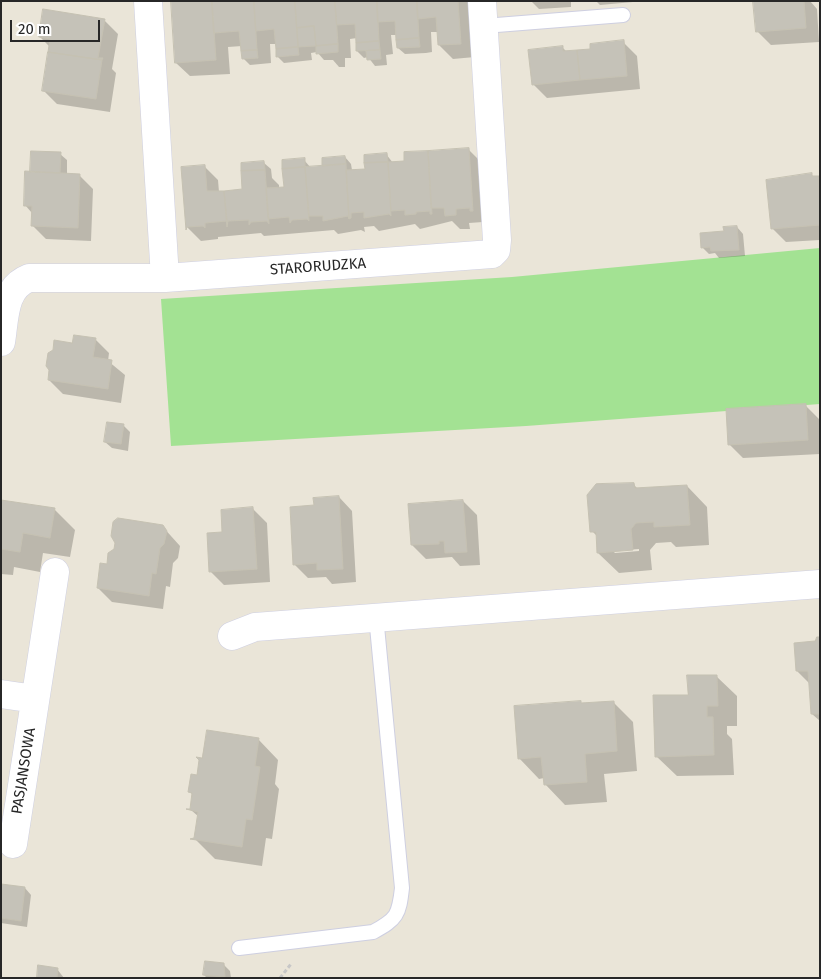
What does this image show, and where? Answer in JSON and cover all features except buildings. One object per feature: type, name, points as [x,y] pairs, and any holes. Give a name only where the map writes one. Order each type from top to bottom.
[{"type":"street","points":[[1,342],[8,302],[12,288],[18,282],[29,278],[165,278],[148,1]]},
{"type":"street","name":"STARORUDZKA","points":[[165,278],[492,254],[496,250],[497,240],[483,14]]},
{"type":"street","name":"PASJANSOWA","points":[[13,844],[55,572]]},
{"type":"street","points":[[232,636],[255,627],[376,616],[820,584]]},
{"type":"street","points":[[1,694],[35,699]]},
{"type":"lane","points":[[483,14],[623,15]]},
{"type":"lane","points":[[239,948],[373,932],[397,916],[402,888],[376,616]]},
{"type":"green space","points":[[820,248],[820,404],[526,426],[171,446],[161,299],[512,277]]}]
